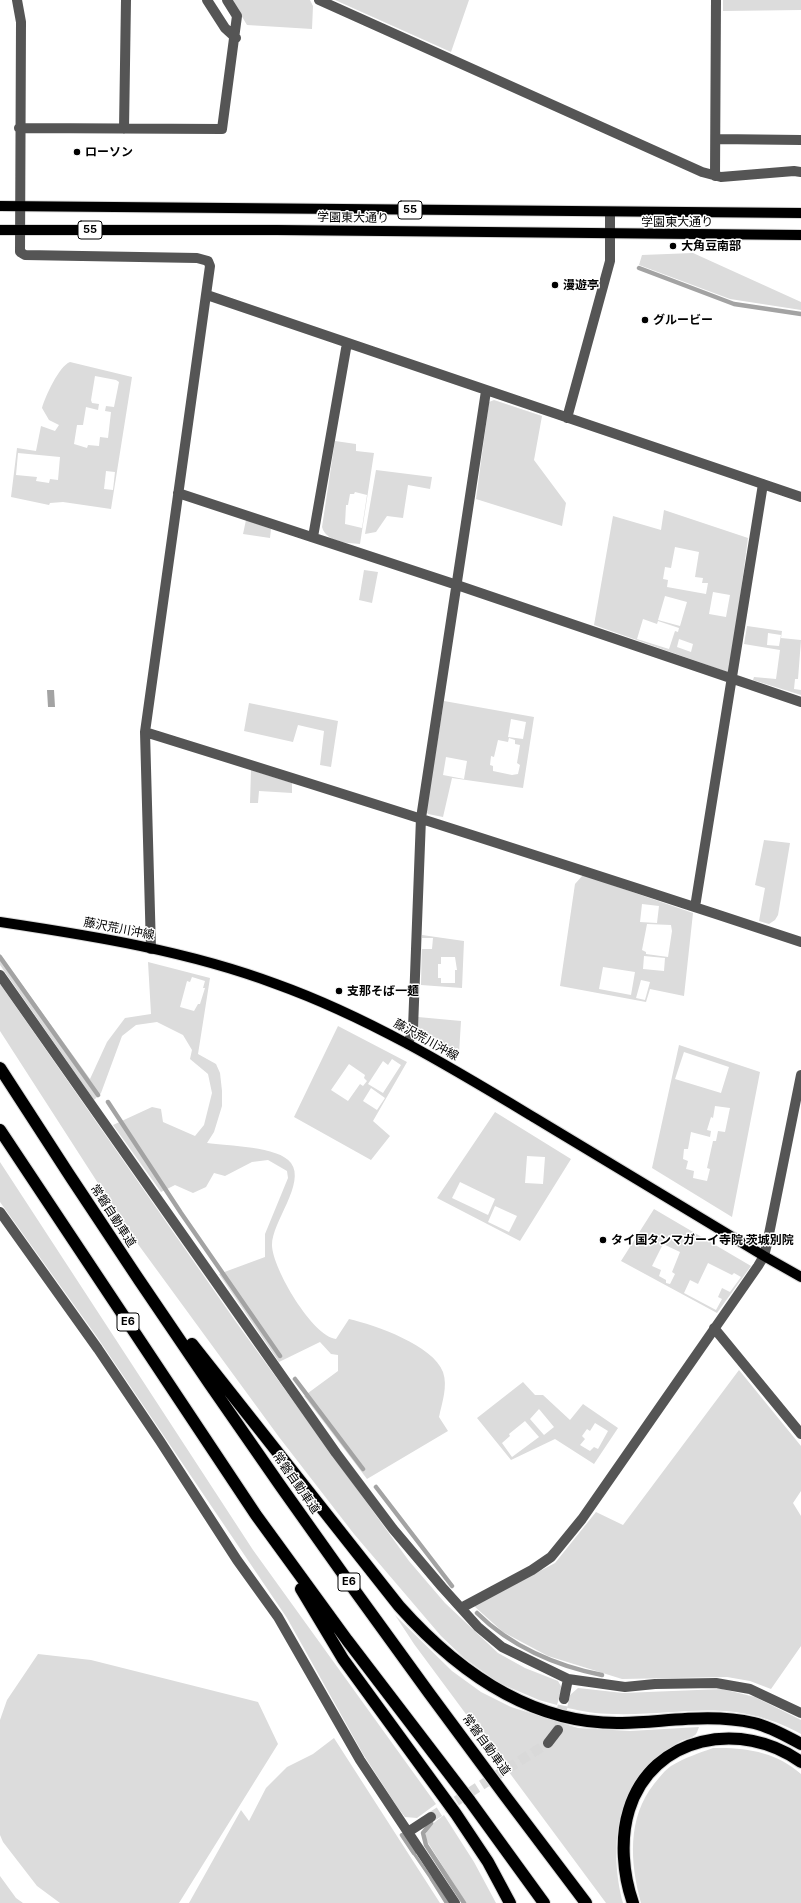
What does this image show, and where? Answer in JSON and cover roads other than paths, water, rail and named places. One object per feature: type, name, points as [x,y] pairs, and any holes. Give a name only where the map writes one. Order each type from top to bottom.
[{"type":"highway","name":"常磐自動車道","points":[[0,1068],[122,1255],[274,1478],[586,1903]]},
{"type":"highway","name":"E6","points":[[0,1130],[256,1515],[347,1640],[470,1801],[544,1903]]},
{"type":"highway","points":[[122,1255],[399,1606],[423,1633],[467,1670],[500,1691],[528,1705],[560,1715],[597,1722],[620,1723],[703,1718],[740,1720],[770,1729],[801,1744]]},
{"type":"highway","points":[[256,1515],[343,1659],[456,1814],[488,1862],[510,1903]]},
{"type":"highway","points":[[632,1903],[624,1857],[629,1810],[643,1783],[666,1758],[694,1743],[708,1740],[738,1738],[764,1743],[777,1748],[801,1762]]},
{"type":"main road","name":"学園東大通り","points":[[0,206],[801,213]]},
{"type":"main road","name":"学園東大通り","points":[[0,230],[277,230],[610,235],[801,235]]},
{"type":"main road","name":"藤沢荒川沖線","points":[[0,922],[100,938],[150,948],[218,966],[277,984],[335,1008],[408,1044],[501,1096],[801,1277]]},
{"type":"street","points":[[17,0],[21,22],[19,128],[20,252],[26,255],[198,258],[208,261],[210,266],[145,732],[150,948]]},
{"type":"street","points":[[124,128],[126,0]]},
{"type":"street","points":[[207,0],[225,28],[236,38]]},
{"type":"street","points":[[19,128],[222,129],[236,38],[237,16],[227,0]]},
{"type":"street","points":[[319,0],[715,176],[794,171],[801,172]]},
{"type":"street","points":[[715,176],[716,0]]},
{"type":"street","points":[[716,139],[801,140]]},
{"type":"street","points":[[567,418],[610,261],[610,212]]},
{"type":"street","points":[[207,295],[801,497]]},
{"type":"street","points":[[313,537],[347,343]]},
{"type":"street","points":[[408,1044],[413,1028],[421,818],[486,391]]},
{"type":"street","points":[[695,907],[763,484]]},
{"type":"street","points":[[178,493],[457,585],[801,702]]},
{"type":"street","points":[[145,732],[421,818],[509,848],[801,942]]},
{"type":"street","points":[[0,975],[336,1453],[393,1529],[478,1627],[502,1647],[568,1679],[625,1687],[655,1684],[716,1683],[750,1689],[801,1713]]},
{"type":"street","points":[[461,1608],[532,1570],[551,1557],[582,1519],[764,1256],[801,1075]]},
{"type":"street","points":[[0,1212],[98,1349],[237,1560],[278,1617],[360,1760],[455,1903]]},
{"type":"street","points":[[714,1328],[801,1434]]},
{"type":"street","points":[[564,1699],[568,1679]]},
{"type":"street","points":[[548,1743],[558,1730]]},
{"type":"street","points":[[408,1832],[431,1817]]},
{"type":"waterway","points":[[639,268],[734,304],[801,314]]},
{"type":"waterway","points":[[0,957],[98,1095]]},
{"type":"waterway","points":[[108,1102],[181,1213],[280,1356]]},
{"type":"waterway","points":[[295,1379],[363,1469]]},
{"type":"waterway","points":[[376,1487],[452,1586]]},
{"type":"waterway","points":[[477,1613],[504,1635],[535,1653],[568,1666],[602,1675]]},
{"type":"waterway","points":[[431,1823],[423,1833],[426,1845],[464,1903]]},
{"type":"waterway","points":[[402,1835],[414,1853]]},
{"type":"waterway","points":[[432,1879],[447,1903]]},
{"type":"tunnel","points":[[558,1730],[564,1699]]},
{"type":"tunnel","points":[[431,1817],[548,1743]]},
{"type":"place","name":"ローソン","points":[[77,152]]},
{"type":"place","name":"大角豆南部","points":[[673,246]]},
{"type":"place","name":"漫遊亭","points":[[555,285]]},
{"type":"place","name":"グルービー","points":[[645,320]]},
{"type":"place","name":"支那そば一麺","points":[[339,991]]},
{"type":"place","name":"タイ国タンマガーイ寺院 茨城別院","points":[[603,1240]]}]
